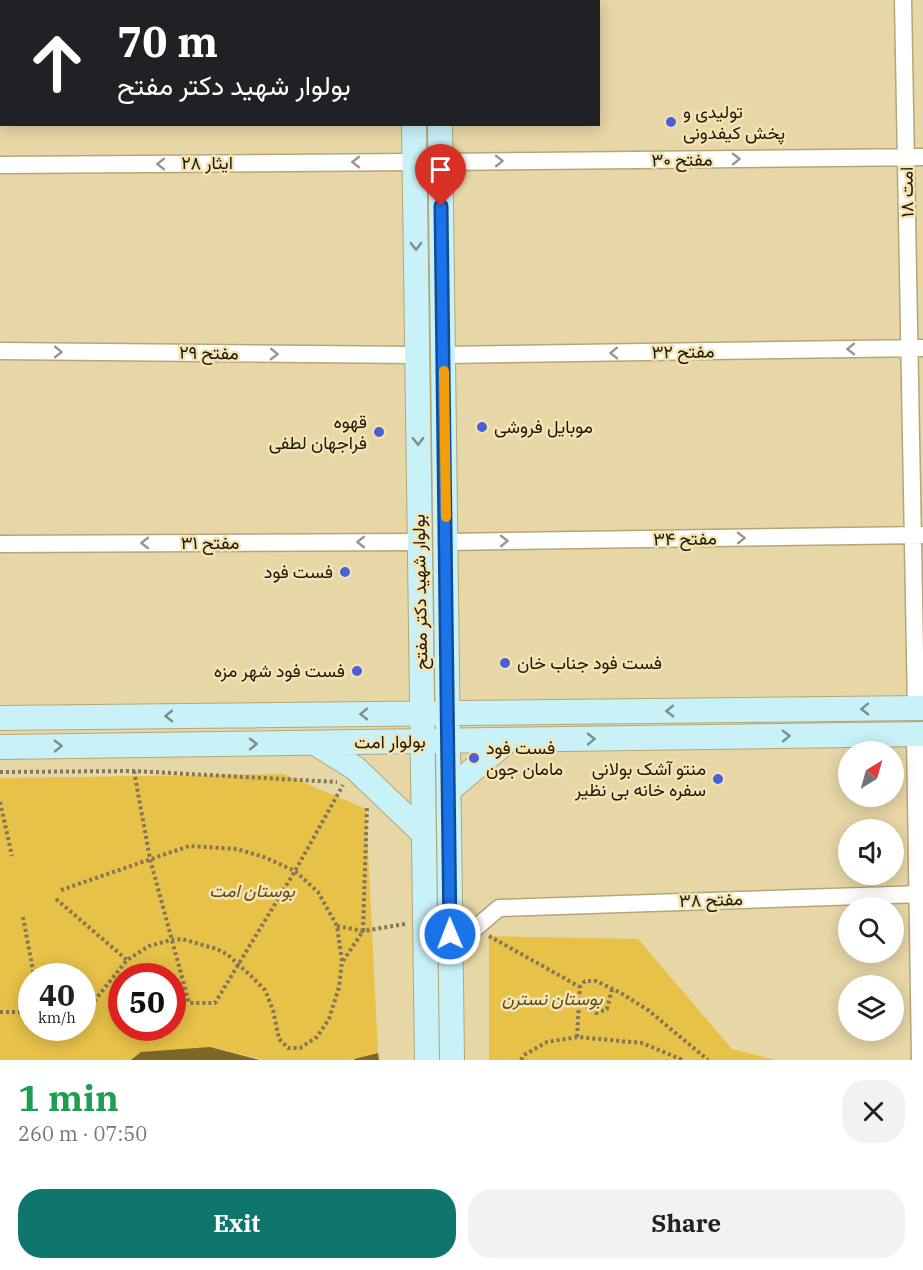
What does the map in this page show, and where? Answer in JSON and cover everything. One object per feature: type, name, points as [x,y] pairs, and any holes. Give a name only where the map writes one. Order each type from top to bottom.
[{"type":"main road","name":"بولوار شهید دکتر مفتح","points":[[414,126],[427,1060]]},
{"type":"main road","name":"بولوار شهید دکتر مفتح","points":[[440,126],[452,1060]]},
{"type":"main road","points":[[414,162],[441,162]]},
{"type":"main road","points":[[919,734],[920,708]]},
{"type":"main road","name":"بولوار امت","points":[[0,718],[920,708]]},
{"type":"main road","name":"بولوار امت","points":[[0,747],[919,734]]},
{"type":"main road","points":[[449,790],[507,741]]},
{"type":"main road","points":[[315,743],[355,768],[424,834]]},
{"type":"street","name":"امت ۱۸","points":[[903,0],[914,158],[920,708]]},
{"type":"street","name":"مفتح ۳۰","points":[[441,162],[914,158]]},
{"type":"street","name":"ایثار ۲۸","points":[[0,165],[414,162]]},
{"type":"street","name":"مفتح ۳۲","points":[[444,355],[916,348]]},
{"type":"street","name":"مفتح ۲۹","points":[[0,351],[417,355]]},
{"type":"street","name":"مفتح ۳۴","points":[[446,542],[918,536]]},
{"type":"street","name":"مفتح ۳۱","points":[[0,544],[420,542]]},
{"type":"street","points":[[919,734],[920,1060]]},
{"type":"street","name":"مفتح ۳۸","points":[[477,927],[499,908],[920,894]]},
{"type":"street","points":[[451,950],[477,927]]},
{"type":"path","points":[[0,772],[134,771],[344,782],[352,788]]},
{"type":"path","points":[[134,771],[150,859],[189,1003],[215,1003],[295,871],[344,782]]},
{"type":"path","points":[[342,962],[363,931],[367,799]]},
{"type":"path","points":[[0,802],[12,856]]},
{"type":"path","points":[[61,890],[189,846],[237,849],[264,857],[295,871],[318,892],[337,926],[342,962],[339,987],[329,1019],[317,1037],[300,1048],[288,1047],[279,1039],[273,1010],[265,990],[238,964],[217,949],[182,939],[149,946],[127,960],[96,999]]},
{"type":"path","points":[[56,899],[127,960]]},
{"type":"path","points":[[23,917],[32,963]]},
{"type":"path","points":[[337,926],[363,931],[425,921]]},
{"type":"path","points":[[477,927],[580,987]]},
{"type":"path","points":[[577,1037],[580,987],[585,981],[596,981],[648,1010],[708,1060]]},
{"type":"path","points":[[579,1001],[596,1013],[607,1009],[612,989]]},
{"type":"path","points":[[0,1012],[18,1012]]},
{"type":"path","points":[[521,1060],[524,1055],[547,1042],[577,1037],[642,1043],[684,1060]]},
{"type":"green space","name":"بوستان امت","points":[[284,774],[366,809],[378,1053],[350,1060],[264,1060],[210,1047],[131,1060],[0,1060],[0,778]]},
{"type":"green space","name":"بوستان نسترن","points":[[489,936],[638,939],[732,1049],[776,1060],[489,1060]]},
{"type":"building","points":[[210,1047],[260,1060],[131,1060],[141,1052]]},
{"type":"building","points":[[378,1053],[379,1060],[354,1060],[354,1059]]},
{"type":"slow traffic","points":[[444,371],[446,517]]},
{"type":"place","name":"تولیدی و پخش کیفدونی","points":[[671,122]]},
{"type":"place","name":"موبایل فروشی","points":[[482,427]]},
{"type":"place","name":"قهوه فراجهان لطفی","points":[[379,432]]},
{"type":"place","name":"فست فود","points":[[345,572]]},
{"type":"place","name":"فست فود جناب خان","points":[[505,663]]},
{"type":"place","name":"فست فود شهر مزه","points":[[357,671]]},
{"type":"place","name":"فست فود مامان جون","points":[[474,758]]},
{"type":"place","name":"منتو آشک بولانی سفره خانه بی نظیر","points":[[718,779]]},
{"type":"route","points":[[441,206],[450,934]]}]
